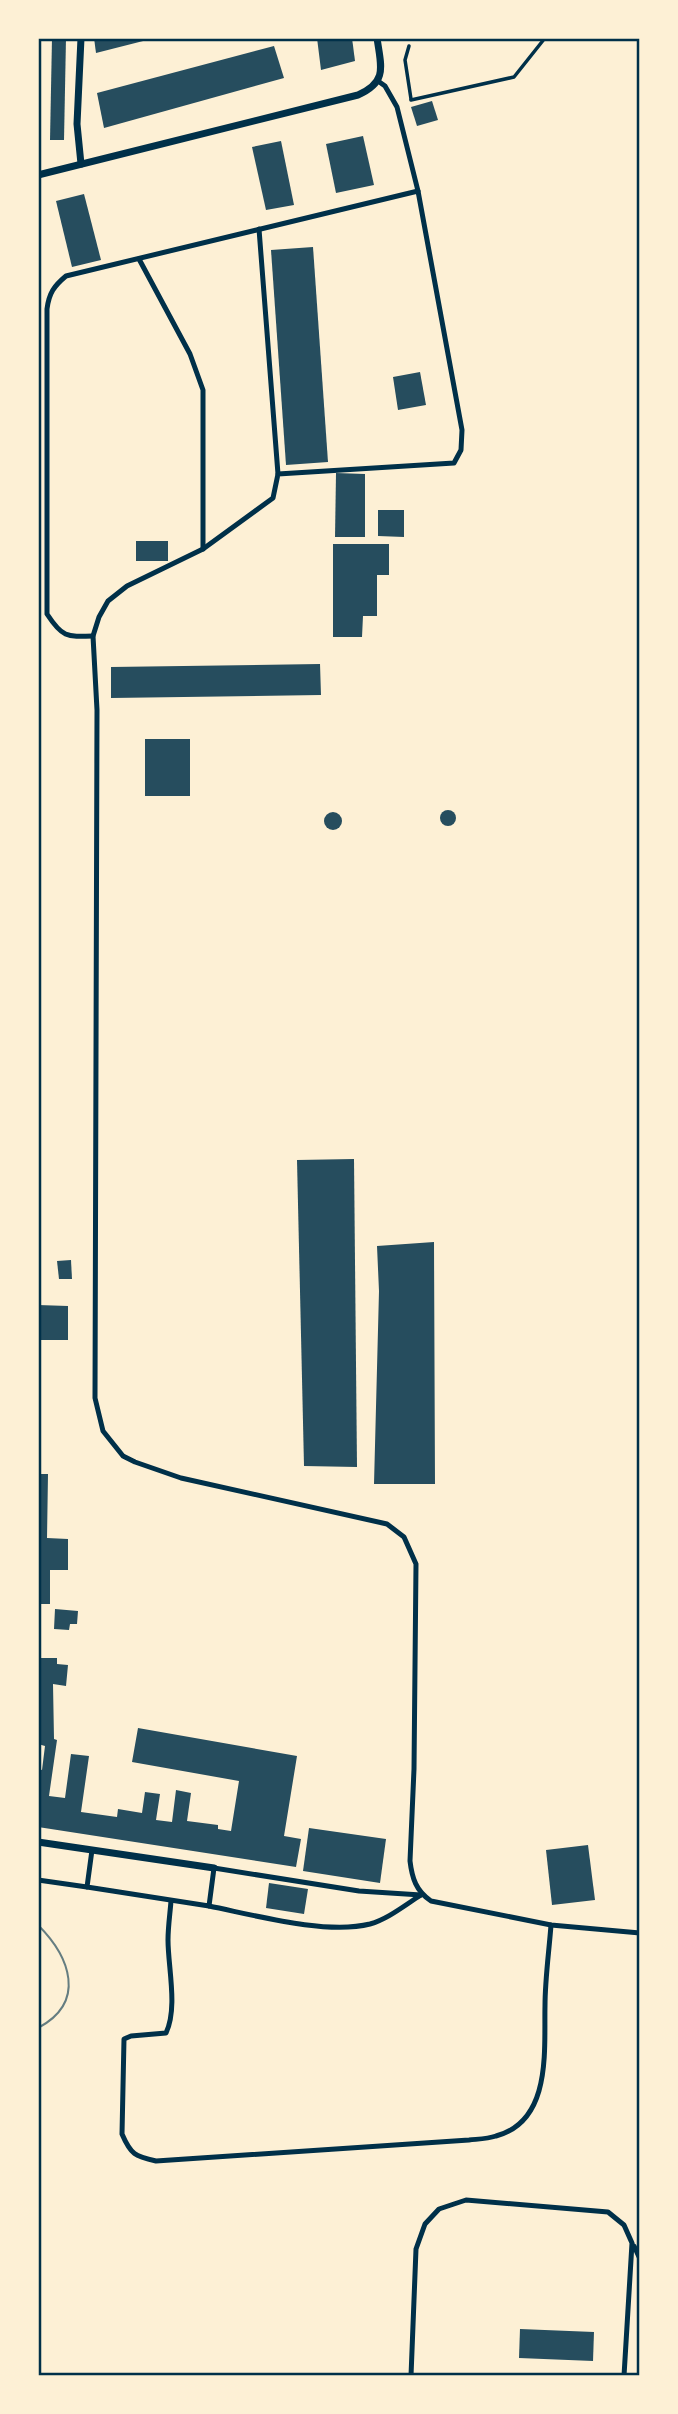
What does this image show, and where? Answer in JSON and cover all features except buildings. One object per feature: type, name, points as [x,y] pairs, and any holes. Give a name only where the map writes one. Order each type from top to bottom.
[{"type":"street","points":[[81,38],[77,124],[81,164]]},
{"type":"street","points":[[38,176],[358,95],[378,81],[381,70],[377,38]]},
{"type":"street","points":[[38,1842],[214,1868]]},
{"type":"lane","points":[[278,474],[454,463],[461,450],[462,430],[418,191],[397,107],[385,86],[378,81]]},
{"type":"lane","points":[[93,636],[70,636],[58,631],[47,614],[48,298],[54,286],[66,276],[418,191]]},
{"type":"lane","points":[[259,229],[278,474],[273,498],[203,549],[117,592],[99,617],[93,636],[97,710],[95,1398],[103,1432],[122,1456],[181,1478],[387,1524],[404,1537],[416,1564],[414,1769],[410,1861],[421,1895]]},
{"type":"lane","points":[[139,259],[190,354],[203,390],[203,549]]},
{"type":"lane","points":[[86,1887],[92,1850]]},
{"type":"lane","points":[[209,1906],[214,1868],[359,1891],[421,1895],[431,1901],[551,1925],[639,1933]]},
{"type":"lane","points":[[38,1880],[338,1927],[371,1924],[421,1895]]},
{"type":"lane","points":[[171,1901],[168,1940],[172,1986],[169,2027],[166,2033],[124,2039],[122,2134],[128,2148],[136,2156],[156,2161],[498,2136],[522,2121],[536,2101],[544,2074],[545,1998],[551,1925]]},
{"type":"lane","points":[[411,2375],[416,2249],[425,2224],[439,2209],[466,2200],[608,2212],[624,2225],[639,2259]]},
{"type":"lane","points":[[624,2375],[632,2244]]},
{"type":"path","points":[[397,107],[411,100],[514,77],[545,38]]},
{"type":"path","points":[[409,46],[405,60],[411,100]]},
{"type":"tram line","points":[[38,1925],[58,1951],[68,1979],[68,1992],[63,2005],[38,2028]]}]
